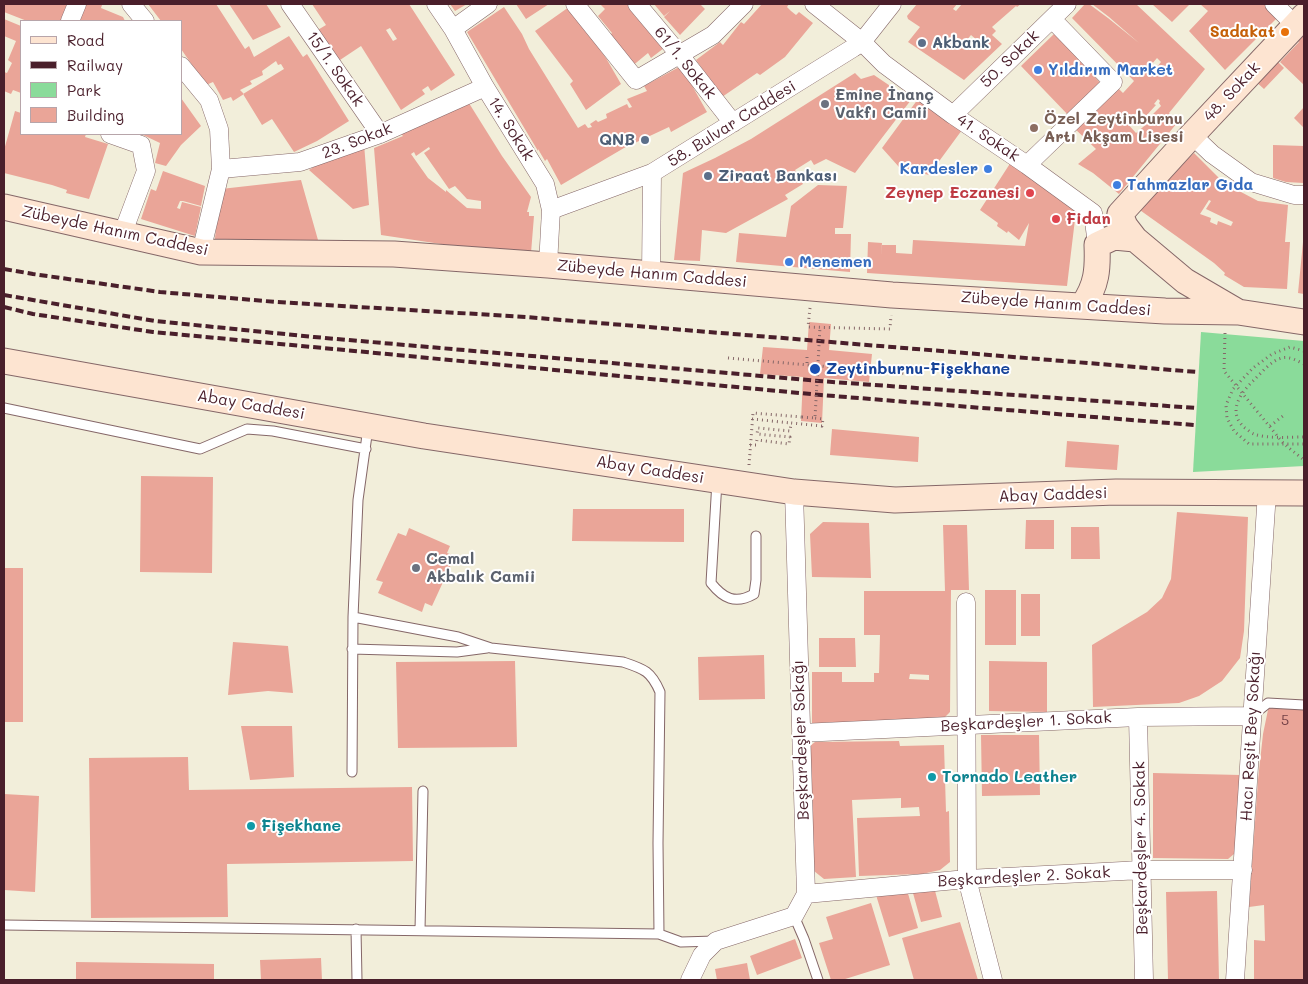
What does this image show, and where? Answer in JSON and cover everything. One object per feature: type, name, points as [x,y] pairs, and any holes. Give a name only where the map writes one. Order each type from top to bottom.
[{"type":"main road","name":"48. Sokak","points":[[1120,214],[1300,21]]},
{"type":"main road","name":"Zübeyde Hanım Caddesi","points":[[4,207],[202,252],[394,254],[548,265],[892,295],[1166,311],[1231,321],[1304,322]]},
{"type":"main road","points":[[1120,214],[1125,226],[1135,239],[1231,321]]},
{"type":"main road","points":[[1082,305],[1091,293],[1098,268],[1097,246],[1114,237],[1135,239]]},
{"type":"main road","name":"Abay Caddesi","points":[[4,361],[367,437],[794,492],[895,500],[1116,492],[1304,493]]},
{"type":"street","points":[[70,20],[77,4]]},
{"type":"street","points":[[131,4],[144,20]]},
{"type":"street","name":"15/1. Sokak","points":[[290,4],[380,134]]},
{"type":"street","name":"14. Sokak","points":[[436,4],[453,29],[485,87],[545,184],[552,210],[548,265]]},
{"type":"street","points":[[453,29],[488,4]]},
{"type":"street","points":[[575,4],[636,80],[713,35],[744,4]]},
{"type":"street","name":"61/1. Sokak","points":[[637,4],[733,123]]},
{"type":"street","name":"41. Sokak","points":[[814,4],[862,42],[884,64],[952,115],[1027,165],[1093,213]]},
{"type":"street","name":"58. Bulvar Caddesi","points":[[552,210],[652,173],[862,42],[892,4]]},
{"type":"street","name":"50. Sokak","points":[[952,115],[1067,4]]},
{"type":"street","points":[[1274,4],[1300,21]]},
{"type":"street","points":[[1027,165],[1113,82],[1052,19]]},
{"type":"street","points":[[182,67],[209,100],[219,129],[221,169],[202,252]]},
{"type":"street","name":"23. Sokak","points":[[221,169],[300,162],[380,134],[485,87]]},
{"type":"street","points":[[113,135],[141,146],[146,171],[122,235]]},
{"type":"street","points":[[1192,135],[1212,154],[1251,182],[1294,195],[1304,195]]},
{"type":"street","points":[[651,275],[652,173]]},
{"type":"street","points":[[1097,246],[1093,213],[1120,214]]},
{"type":"street","name":"Beşkardeşler Sokağı","points":[[794,492],[806,894]]},
{"type":"street","name":"Hacı Reşit Bey Sokağı","points":[[1235,980],[1267,492]]},
{"type":"street","points":[[966,602],[967,879],[994,980]]},
{"type":"street","name":"Beşkardeşler 1. Sokak","points":[[801,733],[1138,717],[1251,716]]},
{"type":"street","name":"Beşkardeşler 4. Sokak","points":[[1138,717],[1144,980]]},
{"type":"street","name":"Beşkardeşler 2. Sokak","points":[[806,894],[967,879],[1142,870],[1243,870]]},
{"type":"street","points":[[690,980],[702,955],[716,942],[794,916],[806,894]]},
{"type":"lane","points":[[4,408],[200,449],[247,429],[367,437],[358,500],[352,649],[352,772]]},
{"type":"lane","points":[[717,481],[711,583],[720,594],[732,600],[745,599],[754,594],[756,580],[756,536]]},
{"type":"lane","points":[[353,617],[458,637],[491,648],[623,662],[640,667],[654,677],[660,692],[658,843],[660,934]]},
{"type":"lane","points":[[352,649],[457,652],[491,648]]},
{"type":"lane","points":[[1251,716],[1268,703],[1304,705]]},
{"type":"lane","points":[[420,930],[423,791]]},
{"type":"lane","points":[[794,916],[818,980]]},
{"type":"lane","points":[[4,925],[660,934],[681,942],[716,942]]},
{"type":"lane","points":[[356,930],[356,980]]},
{"type":"path","points":[[811,303],[808,327],[883,328]]},
{"type":"path","points":[[1231,321],[1224,372],[1242,391],[1284,444],[1304,461]]},
{"type":"path","points":[[815,418],[820,327]]},
{"type":"path","points":[[1304,351],[1290,347],[1272,354],[1253,368],[1237,386],[1226,405],[1227,418],[1234,431],[1249,444],[1304,444]]},
{"type":"path","points":[[807,357],[807,364]]},
{"type":"path","points":[[728,358],[912,374]]},
{"type":"path","points":[[1304,364],[1291,358],[1282,358],[1272,363],[1242,391],[1237,402],[1236,416],[1241,424],[1253,434],[1304,437]]},
{"type":"path","points":[[752,419],[822,426],[823,419],[753,413],[752,419],[750,445],[756,446],[757,440],[789,444],[790,437],[757,434],[758,428],[790,430],[791,423]]},
{"type":"path","points":[[1270,426],[1283,416]]},
{"type":"green space","points":[[1201,332],[1304,341],[1304,466],[1193,472]]},
{"type":"building","points":[[4,4],[71,4],[64,20],[24,20],[4,12]]},
{"type":"building","points":[[84,4],[100,4],[102,5],[101,8],[123,17],[124,20],[76,20]]},
{"type":"building","points":[[148,4],[216,4],[245,49],[249,46],[254,57],[289,36],[303,57],[307,54],[349,121],[317,141],[294,152],[272,119],[262,125],[243,94],[233,101],[231,97],[223,100],[213,82],[206,85],[182,50],[182,20],[160,20]],"holes":[[[276,61],[284,69],[244,94],[240,90],[252,84],[250,81],[263,75],[262,71]]]},
{"type":"building","points":[[229,4],[266,4],[281,27],[253,40]]},
{"type":"building","points":[[312,4],[409,4],[455,75],[431,91],[428,86],[422,90],[425,94],[401,110],[361,46],[337,62],[316,31],[326,25]],"holes":[[[390,28],[397,39],[393,41],[386,30]]]},
{"type":"building","points":[[450,4],[467,4],[455,11]]},
{"type":"building","points":[[516,4],[549,4],[526,19]]},
{"type":"building","points":[[600,4],[633,4],[639,11],[634,15],[650,32],[668,45],[651,58],[648,53],[631,67],[609,36],[612,33],[598,16],[605,9]]},
{"type":"building","points":[[654,4],[700,4],[705,9],[680,35],[664,17],[670,11],[664,16]]},
{"type":"building","points":[[762,4],[789,4],[787,7],[796,15],[799,12],[813,23],[785,57],[760,75],[757,73],[722,97],[696,60],[720,42],[723,45],[741,22],[744,24]]},
{"type":"building","points":[[917,4],[957,4],[953,9],[956,11],[962,4],[1021,4],[1016,6],[992,27],[996,31],[992,35],[1002,44],[964,80],[908,42],[920,27],[908,19],[907,16]],"holes":[[[971,35],[978,41],[972,47],[966,41]]]},
{"type":"building","points":[[1085,4],[1089,4],[1139,43],[1092,4],[1136,4],[1205,69],[1169,113],[1177,123],[1119,194],[1093,173],[1078,164],[1096,149],[1073,127],[1117,87],[1123,93],[1134,81],[1072,18]],"holes":[[[1157,58],[1161,62],[1156,68],[1153,65],[1146,71]],[[1158,99],[1161,106],[1147,120],[1149,122],[1136,133],[1126,122],[1140,110],[1146,116],[1156,105],[1154,104]]]},
{"type":"building","points":[[1152,4],[1190,4],[1172,22]]},
{"type":"building","points":[[1200,4],[1266,4],[1279,16],[1225,70],[1189,31],[1208,11]]},
{"type":"building","points":[[504,7],[578,128],[585,124],[588,128],[592,127],[590,124],[596,120],[598,122],[607,118],[606,114],[627,104],[629,108],[632,107],[627,99],[647,91],[644,86],[681,66],[707,112],[671,132],[669,127],[624,148],[561,185],[547,159],[545,161],[538,149],[538,151],[467,32]]},
{"type":"building","points":[[569,7],[606,58],[621,84],[586,110],[570,84],[573,81],[535,31]]},
{"type":"building","points":[[4,19],[20,26],[20,93],[13,90],[11,94],[4,91],[4,72],[7,73],[12,63],[8,60],[16,41],[4,36]]},
{"type":"building","points":[[1304,24],[1304,85],[1280,62],[1299,42],[1293,36]]},
{"type":"building","points":[[1055,33],[1103,86],[1070,117],[1021,66]]},
{"type":"building","points":[[1274,58],[1284,68],[1264,89],[1254,80]]},
{"type":"building","points":[[855,73],[861,79],[874,75],[911,100],[855,173],[826,159],[814,165],[811,160],[795,170],[803,184],[785,195],[788,199],[726,233],[702,230],[700,261],[674,260],[683,173],[751,139]]},
{"type":"building","points":[[182,99],[201,126],[181,145],[166,166],[155,163],[160,143],[143,135],[182,135]]},
{"type":"building","points":[[918,99],[962,130],[929,175],[899,167],[882,148]]},
{"type":"building","points":[[467,100],[502,156],[531,197],[527,212],[529,212],[529,216],[534,216],[531,253],[441,248],[441,244],[381,235],[374,148],[403,136],[399,131]],"holes":[[[429,147],[430,149],[424,153],[449,189],[455,186],[467,199],[481,201],[481,209],[467,208],[428,178],[411,154],[414,152],[416,156]]]},
{"type":"building","points":[[1304,107],[1304,128],[1294,118]]},
{"type":"building","points":[[15,111],[20,113],[20,135],[86,135],[85,137],[108,144],[89,199],[66,193],[67,190],[52,185],[4,173],[4,150]]},
{"type":"building","points":[[364,144],[369,205],[353,209],[309,170]]},
{"type":"building","points":[[1273,145],[1304,146],[1304,183],[1286,182],[1273,178]]},
{"type":"building","points":[[1194,153],[1224,183],[1258,201],[1288,205],[1285,242],[1290,242],[1287,289],[1244,287],[1224,275],[1225,273],[1214,263],[1137,208]],"holes":[[[1209,200],[1211,201],[1206,209],[1233,222],[1231,226],[1218,221],[1217,225],[1210,222],[1211,218],[1200,214]]]},
{"type":"building","points":[[1011,162],[1076,211],[1067,286],[867,273],[868,242],[882,243],[881,256],[882,245],[896,245],[896,253],[912,254],[913,240],[1025,246],[1029,223],[1019,240],[1008,231],[1007,233],[997,226],[998,223],[980,210]]},
{"type":"building","points":[[163,171],[205,186],[201,206],[180,201],[177,208],[180,209],[182,202],[201,207],[195,236],[141,219],[151,189],[156,191]]},
{"type":"building","points":[[301,180],[318,240],[267,246],[214,246],[221,189]]},
{"type":"building","points":[[818,185],[847,186],[843,228],[835,228],[835,234],[851,234],[850,272],[736,262],[739,233],[786,237],[791,206]]},
{"type":"building","points":[[1304,243],[1304,294],[1298,293]]},
{"type":"building","points":[[809,322],[831,324],[829,350],[872,354],[869,382],[824,378],[822,423],[801,421],[803,377],[760,374],[763,347],[807,350]]},
{"type":"building","points":[[832,429],[919,437],[918,462],[830,455]]},
{"type":"building","points":[[1067,441],[1119,445],[1117,470],[1065,467]]},
{"type":"building","points":[[141,476],[213,477],[212,573],[140,572]]},
{"type":"building","points":[[573,509],[684,509],[684,542],[572,541]]},
{"type":"building","points":[[1177,512],[1248,517],[1244,631],[1240,658],[1222,681],[1199,696],[1179,703],[1093,707],[1092,645],[1147,612],[1162,598],[1171,579]]},
{"type":"building","points":[[1026,520],[1054,520],[1054,549],[1025,549]]},
{"type":"building","points":[[823,522],[869,523],[871,578],[812,577],[810,534]]},
{"type":"building","points":[[943,525],[967,525],[969,590],[951,590],[950,712],[938,724],[812,723],[812,672],[842,672],[842,682],[874,682],[874,673],[879,673],[880,635],[864,635],[864,591],[945,591]],"holes":[[[910,674],[929,675],[929,680],[909,679]]]},
{"type":"building","points":[[1071,527],[1099,527],[1100,559],[1071,559]]},
{"type":"building","name":"Cemal Akbalık Camii","points":[[409,528],[450,546],[447,553],[455,556],[432,606],[425,603],[422,612],[378,593],[383,582],[376,580],[398,533],[406,536]]},
{"type":"building","points":[[4,568],[23,568],[23,722],[4,722]]},
{"type":"building","points":[[985,590],[1016,590],[1016,645],[985,645]]},
{"type":"building","points":[[1021,594],[1040,594],[1040,636],[1021,636]]},
{"type":"building","points":[[819,638],[855,638],[856,667],[819,667]]},
{"type":"building","points":[[233,642],[288,646],[293,693],[268,691],[228,695]]},
{"type":"building","points":[[764,655],[765,699],[699,700],[698,657]]},
{"type":"building","points":[[515,661],[517,747],[398,748],[396,662]]},
{"type":"building","points":[[989,661],[1047,662],[1047,712],[989,711]]},
{"type":"building","points":[[1269,705],[1304,709],[1304,980],[1254,980],[1254,940],[1265,941],[1264,905],[1249,907],[1258,780],[1263,734]]},
{"type":"building","points":[[241,726],[292,726],[294,777],[250,780]]},
{"type":"building","points":[[981,735],[1039,735],[1040,795],[982,796]]},
{"type":"building","points":[[899,741],[900,746],[944,745],[946,812],[949,811],[950,862],[940,870],[922,874],[859,876],[857,818],[920,816],[919,807],[901,808],[901,798],[852,800],[856,877],[824,879],[814,871],[810,746],[815,742]]},
{"type":"building","name":"Fişekhane","points":[[188,757],[189,790],[412,787],[413,861],[227,864],[228,917],[91,918],[89,758]]},
{"type":"building","points":[[1153,773],[1241,775],[1240,849],[1228,859],[1153,858]]},
{"type":"building","points":[[4,794],[39,796],[35,892],[4,890]]},
{"type":"building","points":[[934,887],[942,917],[921,922],[913,893]]},
{"type":"building","points":[[907,890],[918,928],[889,937],[876,895]]},
{"type":"building","points":[[1217,891],[1219,980],[1168,980],[1166,892]]},
{"type":"building","points":[[871,903],[890,965],[842,980],[831,980],[819,943],[833,939],[826,917]]},
{"type":"building","points":[[960,922],[978,980],[914,980],[902,938]]},
{"type":"building","points":[[795,939],[802,958],[757,975],[750,956]]},
{"type":"building","points":[[321,958],[322,980],[261,980],[260,960]]},
{"type":"building","points":[[76,962],[214,964],[214,980],[76,980]]},
{"type":"building","points":[[747,963],[750,980],[717,980],[715,969]]},
{"type":"railway","points":[[4,269],[160,292],[276,302],[526,317],[1197,372]]},
{"type":"railway","points":[[4,295],[155,321],[314,337],[819,381],[1196,408]]},
{"type":"railway","points":[[4,307],[33,314],[153,332],[821,395],[1194,425]]},
{"type":"place","name":"Sadakat","points":[[1285,32]]},
{"type":"place","name":"Akbank","points":[[922,43]]},
{"type":"place","name":"Yıldırım Market","points":[[1038,70]]},
{"type":"place","name":"Emine İnanç Vakfı Camii","points":[[825,104]]},
{"type":"place","name":"Özel Zeytinburnu Artı Akşam Lisesi","points":[[1034,128]]},
{"type":"place","name":"QNB","points":[[645,140]]},
{"type":"place","name":"Kardesler","points":[[988,169]]},
{"type":"place","name":"Ziraat Bankası","points":[[708,176]]},
{"type":"place","name":"Tahmazlar Gıda","points":[[1117,185]]},
{"type":"place","name":"Zeynep Eczanesi","points":[[1030,193]]},
{"type":"place","name":"Fidan","points":[[1056,219]]},
{"type":"place","name":"Menemen","points":[[789,262]]},
{"type":"place","name":"Zeytinburnu-Fişekhane","points":[[815,369]]},
{"type":"place","name":"Cemal Akbalık Camii","points":[[416,568]]},
{"type":"place","name":"Tornado Leather","points":[[932,777]]},
{"type":"place","name":"Fişekhane","points":[[251,826]]}]
